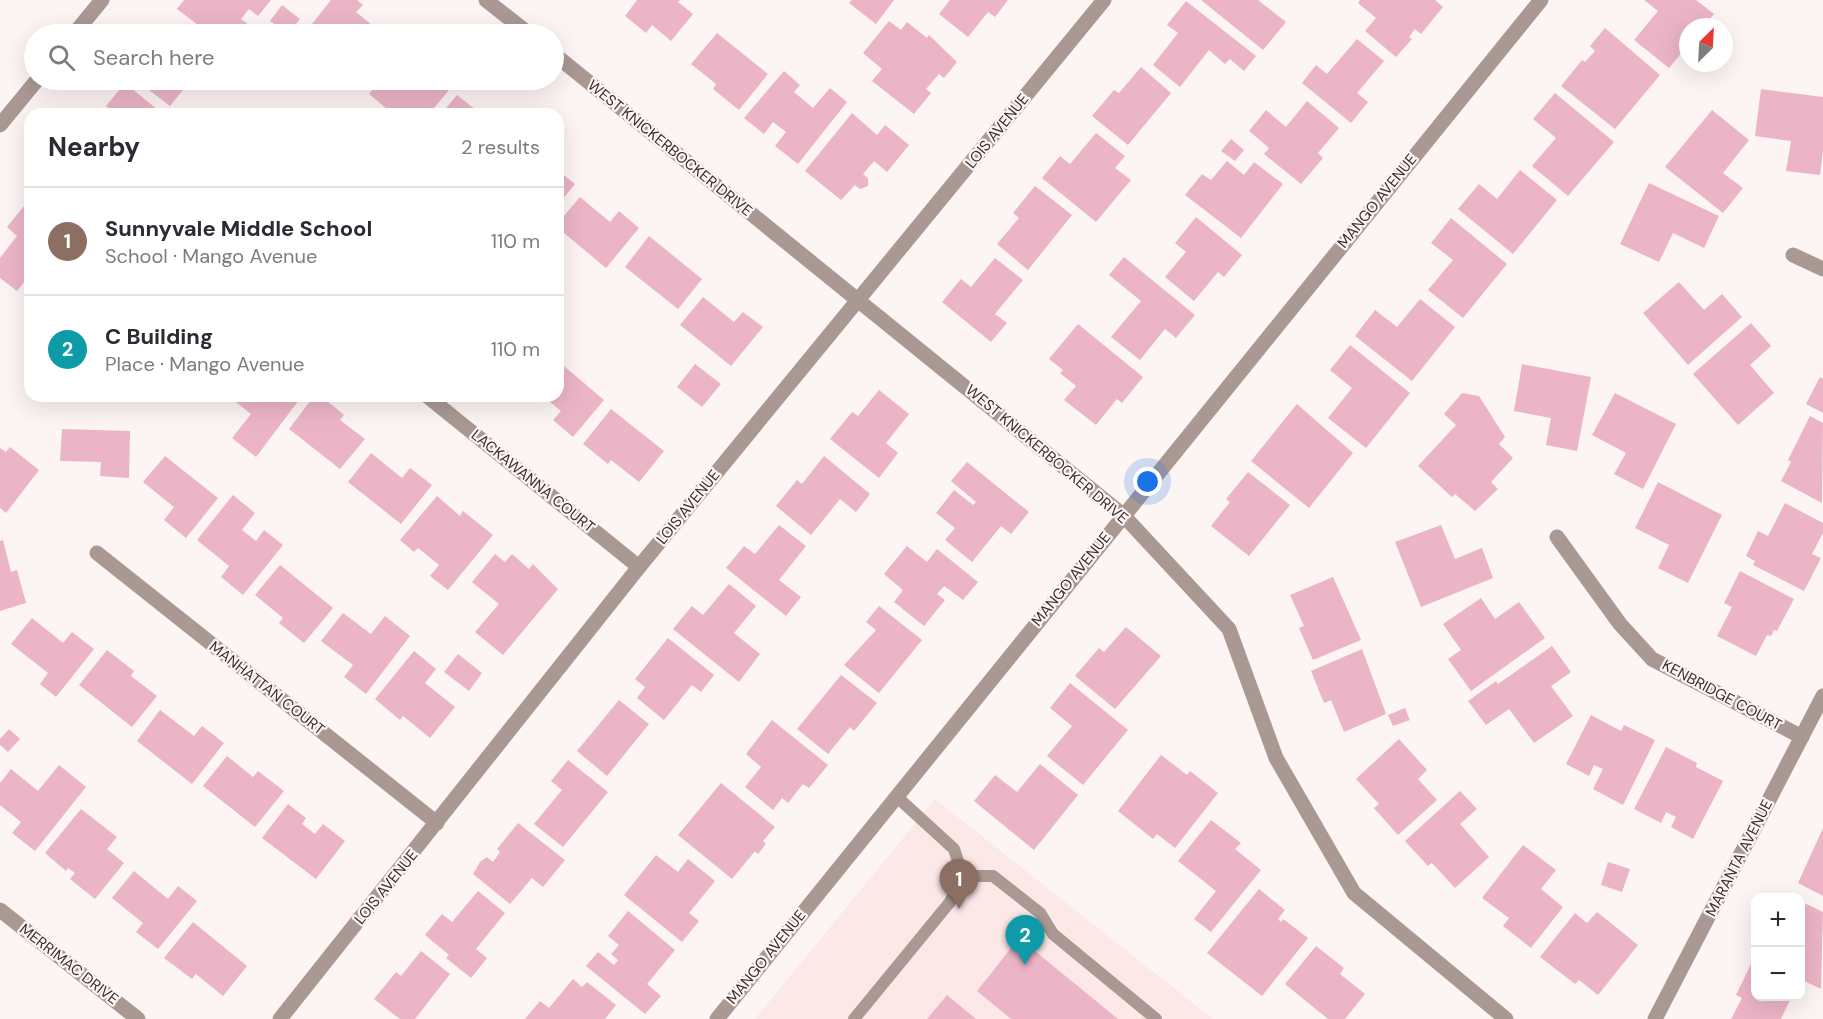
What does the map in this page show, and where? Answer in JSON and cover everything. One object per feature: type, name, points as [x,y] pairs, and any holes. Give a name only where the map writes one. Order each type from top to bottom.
[{"type":"street","points":[[82,24],[102,0]]},
{"type":"street","points":[[486,0],[516,24]]},
{"type":"street","name":"LOIS AVENUE","points":[[280,1019],[639,567],[1104,0]]},
{"type":"street","name":"MANGO AVENUE","points":[[717,1019],[1123,514],[1541,0]]},
{"type":"street","name":"WEST KNICKERBOCKER DRIVE","points":[[564,62],[1123,514],[1229,629],[1276,758],[1354,893],[1506,1019]]},
{"type":"street","points":[[0,125],[29,90]]},
{"type":"street","points":[[1793,255],[1823,269]]},
{"type":"street","name":"LACKAWANNA COURT","points":[[434,402],[639,567]]},
{"type":"street","name":"KENBRIDGE COURT","points":[[1557,537],[1620,624],[1652,658],[1802,737]]},
{"type":"street","name":"MANHATTAN COURT","points":[[97,553],[437,822]]},
{"type":"street","name":"MARANTA AVENUE","points":[[1655,1019],[1823,696]]},
{"type":"street","name":"MERRIMAC DRIVE","points":[[0,910],[138,1019]]},
{"type":"lane","points":[[854,1019],[950,902],[963,876],[954,849],[896,796]]},
{"type":"lane","points":[[963,876],[993,876],[1040,913],[1053,934],[1156,1019]]},
{"type":"shaded area","points":[[935,799],[1213,1019],[755,1019]]},
{"type":"building","points":[[184,0],[271,0],[258,16],[249,9],[241,19],[248,24],[197,24],[177,9]]},
{"type":"building","points":[[331,0],[357,0],[363,5],[356,12],[371,24],[312,24]]},
{"type":"building","points":[[637,0],[680,0],[678,2],[693,14],[671,41],[652,25],[646,33],[625,16]]},
{"type":"building","points":[[852,0],[894,0],[876,24],[849,3]]},
{"type":"building","points":[[950,0],[1008,0],[995,17],[988,12],[968,37],[939,14]]},
{"type":"building","points":[[1201,0],[1258,0],[1286,22],[1263,50]]},
{"type":"building","points":[[1360,0],[1435,0],[1443,7],[1421,34],[1415,29],[1409,37],[1412,39],[1396,57],[1365,31],[1376,18],[1358,3]]},
{"type":"building","points":[[1644,0],[1696,0],[1714,14],[1711,18],[1679,18],[1679,56],[1669,68],[1634,40],[1658,11]]},
{"type":"building","points":[[1186,1],[1256,56],[1244,71],[1230,59],[1225,64],[1209,50],[1180,87],[1153,65],[1178,33],[1167,25]]},
{"type":"building","points":[[282,5],[300,19],[296,24],[274,24],[270,21]]},
{"type":"building","points":[[889,21],[901,30],[907,22],[927,38],[929,35],[957,62],[944,78],[939,74],[926,89],[931,93],[914,114],[872,81],[882,69],[863,53]]},
{"type":"building","points":[[1605,28],[1660,75],[1615,129],[1561,86],[1582,60],[1585,62],[1595,51],[1590,46]]},
{"type":"building","points":[[717,33],[768,74],[739,110],[713,89],[716,84],[691,64]]},
{"type":"building","points":[[1357,39],[1384,61],[1357,93],[1368,102],[1351,123],[1302,83],[1316,65],[1327,74]]},
{"type":"building","points":[[1141,67],[1171,93],[1128,145],[1092,116],[1114,90],[1119,93]]},
{"type":"building","points":[[784,71],[800,85],[794,92],[813,108],[830,88],[847,102],[798,164],[775,146],[786,132],[773,122],[764,134],[744,118]]},
{"type":"building","points":[[1761,89],[1823,97],[1823,150],[1820,175],[1786,171],[1791,141],[1755,136]]},
{"type":"building","points":[[119,90],[134,90],[156,108],[108,108],[106,106]]},
{"type":"building","points":[[149,90],[183,90],[170,106]]},
{"type":"building","points":[[372,90],[449,90],[434,108],[386,108],[369,94]]},
{"type":"building","points":[[1555,93],[1614,142],[1568,196],[1532,166],[1556,138],[1533,119]]},
{"type":"building","points":[[457,95],[473,108],[446,108]]},
{"type":"building","points":[[1307,101],[1339,128],[1318,153],[1323,158],[1301,184],[1264,154],[1269,148],[1249,131],[1266,110],[1286,127]]},
{"type":"building","points":[[1712,110],[1749,140],[1723,173],[1743,188],[1723,213],[1665,167]]},
{"type":"building","points":[[852,113],[877,135],[885,125],[909,145],[887,172],[874,161],[863,174],[868,178],[868,186],[860,189],[855,185],[841,200],[805,171]]},
{"type":"building","points":[[1096,133],[1125,156],[1115,168],[1131,180],[1096,222],[1042,178],[1060,156],[1070,164]]},
{"type":"building","points":[[1231,139],[1244,150],[1235,161],[1221,151]]},
{"type":"building","points":[[1227,161],[1244,175],[1254,162],[1283,184],[1241,238],[1185,195],[1202,174],[1211,180]]},
{"type":"building","points":[[1520,170],[1557,200],[1513,254],[1458,209],[1479,184],[1497,199]]},
{"type":"building","points":[[564,175],[575,184],[564,198]]},
{"type":"building","points":[[1649,183],[1719,216],[1704,248],[1673,233],[1659,262],[1620,244]]},
{"type":"building","points":[[1035,186],[1072,215],[1028,270],[997,244],[1019,218],[1013,213]]},
{"type":"building","points":[[580,197],[610,222],[619,211],[639,228],[606,268],[564,233],[564,216]]},
{"type":"building","points":[[24,206],[24,282],[17,291],[0,278],[0,258],[17,236],[7,227]]},
{"type":"building","points":[[1196,217],[1242,255],[1224,277],[1218,272],[1194,301],[1165,277],[1186,252],[1175,243]]},
{"type":"building","points":[[1451,218],[1507,264],[1463,318],[1428,290],[1453,260],[1431,243]]},
{"type":"building","points":[[649,236],[702,279],[678,309],[625,267]]},
{"type":"building","points":[[1124,257],[1195,315],[1176,338],[1165,329],[1140,360],[1111,337],[1141,301],[1109,275]]},
{"type":"building","points":[[995,258],[1023,280],[995,314],[1007,323],[991,342],[942,302],[961,279],[971,287]]},
{"type":"building","points":[[1679,282],[1704,310],[1722,294],[1742,317],[1688,365],[1643,313]]},
{"type":"building","points":[[703,297],[734,322],[743,312],[763,327],[731,366],[680,325]]},
{"type":"building","points":[[1420,299],[1455,327],[1412,381],[1355,336],[1375,310],[1397,327]]},
{"type":"building","points":[[1751,323],[1771,346],[1750,365],[1774,393],[1738,425],[1693,374]]},
{"type":"building","points":[[1078,324],[1143,377],[1122,403],[1117,399],[1096,425],[1064,400],[1076,386],[1060,373],[1063,370],[1049,359]]},
{"type":"building","points":[[1350,345],[1410,393],[1366,448],[1328,418],[1352,388],[1330,370]]},
{"type":"building","points":[[695,364],[721,384],[702,407],[677,387]]},
{"type":"building","points":[[1522,364],[1591,377],[1577,451],[1546,445],[1551,418],[1514,411]]},
{"type":"building","points":[[564,366],[604,400],[573,437],[553,420],[561,411],[550,402],[564,402]]},
{"type":"building","points":[[1820,377],[1823,379],[1823,413],[1806,404]]},
{"type":"building","points":[[879,390],[909,414],[886,443],[898,453],[879,478],[830,439],[852,412],[858,416]]},
{"type":"building","points":[[1462,393],[1479,396],[1505,437],[1499,444],[1513,458],[1491,482],[1498,489],[1475,511],[1455,494],[1452,497],[1418,466],[1456,425],[1444,414]]},
{"type":"building","points":[[1615,393],[1676,424],[1643,489],[1614,474],[1626,453],[1592,435]]},
{"type":"building","points":[[236,402],[297,402],[256,457],[232,438],[251,414]]},
{"type":"building","points":[[309,402],[328,402],[344,415],[340,420],[365,439],[340,469],[289,429]]},
{"type":"building","points":[[1297,404],[1353,453],[1309,508],[1251,461]]},
{"type":"building","points":[[611,409],[664,451],[639,482],[611,460],[608,464],[583,444]]},
{"type":"building","points":[[1810,416],[1823,423],[1822,503],[1781,481],[1791,462],[1788,460]]},
{"type":"building","points":[[62,429],[130,431],[129,478],[100,476],[101,462],[60,461]]},
{"type":"building","points":[[10,447],[39,470],[6,513],[0,508],[0,448],[6,452]]},
{"type":"building","points":[[371,453],[402,478],[410,468],[432,485],[401,524],[348,482]]},
{"type":"building","points":[[165,456],[218,498],[186,538],[164,520],[174,507],[143,482]]},
{"type":"building","points":[[824,456],[870,494],[856,512],[840,499],[811,535],[776,506],[797,480],[802,484]]},
{"type":"building","points":[[967,462],[1029,512],[1011,534],[1001,526],[972,562],[945,540],[955,528],[936,513],[954,490],[973,505],[976,502],[951,481]]},
{"type":"building","points":[[1248,472],[1290,505],[1249,556],[1211,526],[1230,502],[1226,499]]},
{"type":"building","points":[[1658,482],[1722,515],[1688,583],[1658,568],[1669,545],[1635,528]]},
{"type":"building","points":[[233,495],[255,513],[242,530],[256,541],[264,530],[283,545],[243,595],[221,577],[229,566],[197,540]]},
{"type":"building","points":[[437,496],[460,516],[463,511],[493,535],[448,590],[430,576],[439,565],[418,548],[414,552],[400,540]]},
{"type":"building","points":[[1785,503],[1823,523],[1823,533],[1812,554],[1821,558],[1804,591],[1753,565],[1755,561],[1746,556],[1758,531],[1768,536]]},
{"type":"building","points":[[779,525],[806,546],[779,580],[801,597],[786,616],[726,568],[744,546],[755,554]]},
{"type":"building","points":[[1441,525],[1455,559],[1482,548],[1493,578],[1421,607],[1395,542]]},
{"type":"building","points":[[3,540],[11,572],[17,570],[26,603],[0,611],[0,541]]},
{"type":"building","points":[[907,546],[927,562],[937,549],[978,582],[963,600],[944,586],[937,594],[945,600],[924,626],[894,602],[903,590],[884,574]]},
{"type":"building","points":[[495,554],[505,562],[512,554],[529,569],[533,564],[558,589],[503,655],[475,632],[499,604],[472,582]]},
{"type":"building","points":[[280,565],[333,608],[304,643],[279,623],[283,618],[255,595]]},
{"type":"building","points":[[1740,571],[1794,599],[1777,631],[1774,630],[1771,636],[1767,635],[1756,656],[1717,636],[1732,607],[1724,603]]},
{"type":"building","points":[[1333,577],[1361,640],[1313,660],[1299,628],[1304,626],[1290,595]]},
{"type":"building","points":[[729,584],[756,606],[734,633],[760,654],[739,682],[673,629],[692,606],[703,615]]},
{"type":"building","points":[[1481,598],[1495,619],[1519,602],[1545,638],[1471,691],[1448,659],[1461,650],[1443,624]]},
{"type":"building","points":[[879,606],[922,640],[879,693],[844,665],[876,630],[866,622]]},
{"type":"building","points":[[343,613],[371,634],[385,616],[410,636],[366,694],[344,677],[353,665],[321,641]]},
{"type":"building","points":[[32,618],[63,643],[72,632],[94,649],[56,697],[40,684],[48,673],[11,644]]},
{"type":"building","points":[[1126,627],[1161,656],[1115,709],[1075,676],[1099,648],[1104,652]]},
{"type":"building","points":[[668,638],[714,675],[701,692],[692,685],[664,720],[637,698],[645,687],[635,679]]},
{"type":"building","points":[[1552,646],[1571,672],[1551,686],[1573,716],[1534,743],[1509,709],[1486,725],[1468,701],[1496,681],[1498,684]]},
{"type":"building","points":[[1362,649],[1386,714],[1344,732],[1331,700],[1324,703],[1311,671]]},
{"type":"building","points":[[107,650],[134,671],[131,676],[157,696],[132,727],[79,685]]},
{"type":"building","points":[[414,651],[436,669],[425,683],[455,707],[430,738],[403,716],[400,720],[375,699]]},
{"type":"building","points":[[458,654],[482,673],[469,691],[444,672]]},
{"type":"building","points":[[841,675],[877,703],[854,731],[850,727],[828,754],[797,729]]},
{"type":"building","points":[[1070,683],[1128,730],[1083,785],[1047,756],[1072,726],[1050,708]]},
{"type":"building","points":[[619,700],[649,724],[607,776],[577,751]]},
{"type":"building","points":[[1405,708],[1410,720],[1393,726],[1388,715]]},
{"type":"building","points":[[160,710],[194,736],[202,726],[224,743],[192,784],[137,741]]},
{"type":"building","points":[[1591,715],[1621,731],[1624,725],[1655,740],[1623,805],[1593,789],[1603,769],[1594,765],[1589,776],[1566,764]]},
{"type":"building","points":[[772,720],[828,765],[809,788],[803,784],[788,803],[782,798],[773,810],[745,787],[761,767],[746,754]]},
{"type":"building","points":[[9,729],[20,739],[8,752],[0,745],[0,739]]},
{"type":"building","points":[[1399,739],[1427,770],[1418,779],[1437,800],[1398,835],[1374,808],[1379,804],[1356,779]]},
{"type":"building","points":[[1666,747],[1697,763],[1696,767],[1723,781],[1693,839],[1671,827],[1676,817],[1666,812],[1661,823],[1634,809]]},
{"type":"building","points":[[1161,755],[1187,775],[1190,771],[1218,793],[1175,848],[1157,834],[1153,839],[1118,811]]},
{"type":"building","points":[[227,756],[253,777],[258,771],[284,791],[255,827],[203,786]]},
{"type":"building","points":[[568,760],[608,792],[563,847],[534,824],[562,790],[551,781]]},
{"type":"building","points":[[1040,764],[1078,795],[1034,850],[974,801],[995,775],[1017,792]]},
{"type":"building","points":[[59,765],[86,787],[35,851],[12,833],[21,822],[0,805],[0,783],[11,769],[38,791]]},
{"type":"building","points":[[721,783],[775,827],[763,841],[766,844],[758,854],[755,851],[732,879],[678,835]]},
{"type":"building","points":[[1460,791],[1477,809],[1460,824],[1489,857],[1455,888],[1432,863],[1428,866],[1405,841]]},
{"type":"building","points":[[288,804],[306,818],[302,824],[315,834],[323,824],[345,841],[316,879],[262,838]]},
{"type":"building","points":[[81,809],[117,837],[107,849],[124,863],[95,899],[70,879],[75,873],[68,868],[66,871],[45,853]]},
{"type":"building","points":[[1211,820],[1241,843],[1235,849],[1261,870],[1211,932],[1194,919],[1216,891],[1178,861]]},
{"type":"building","points":[[518,823],[565,860],[543,887],[532,878],[510,904],[473,874],[480,862],[487,857],[493,862],[500,852],[497,849]]},
{"type":"building","points":[[1823,828],[1823,896],[1798,883]]},
{"type":"building","points":[[1523,845],[1556,870],[1541,889],[1563,907],[1531,948],[1503,926],[1509,918],[1482,898]]},
{"type":"building","points":[[656,855],[678,872],[688,859],[715,881],[689,913],[699,921],[682,942],[624,895]]},
{"type":"building","points":[[1608,862],[1630,869],[1622,892],[1601,885]]},
{"type":"building","points":[[134,871],[168,899],[178,886],[197,901],[158,949],[136,932],[143,923],[112,898]]},
{"type":"building","points":[[1259,889],[1285,910],[1278,919],[1281,922],[1283,919],[1308,938],[1262,996],[1207,953]]},
{"type":"building","points":[[478,891],[505,913],[476,949],[487,958],[471,978],[446,958],[449,955],[425,935],[442,914],[452,922]]},
{"type":"building","points":[[1805,903],[1823,912],[1821,989],[1805,981]]},
{"type":"building","points":[[628,911],[675,950],[647,984],[661,996],[645,1014],[586,966],[598,952],[614,965],[618,960],[611,954],[619,945],[608,936]]},
{"type":"building","points":[[1597,912],[1638,945],[1598,995],[1579,980],[1575,984],[1540,957],[1575,913],[1587,923]]},
{"type":"building","points":[[193,922],[247,966],[223,996],[196,974],[192,979],[164,958]]},
{"type":"building","points":[[1019,938],[1118,1019],[1011,1019],[977,991]]},
{"type":"building","points":[[1316,946],[1344,968],[1340,974],[1365,994],[1345,1019],[1328,1019],[1285,984]]},
{"type":"building","points":[[421,951],[450,974],[415,1019],[400,1019],[374,999],[396,972],[401,976]]},
{"type":"building","points":[[1751,964],[1751,1001],[1790,1001],[1781,1019],[1731,1019],[1742,998],[1736,995]]},
{"type":"building","points":[[573,979],[582,987],[587,982],[616,1005],[605,1019],[525,1019],[540,1001],[549,1008]]},
{"type":"building","points":[[947,995],[976,1019],[927,1019]]},
{"type":"place","name":"Sunnyvale Middle School","points":[[959,909]]},
{"type":"place","name":"C Building","points":[[1025,965]]}]
